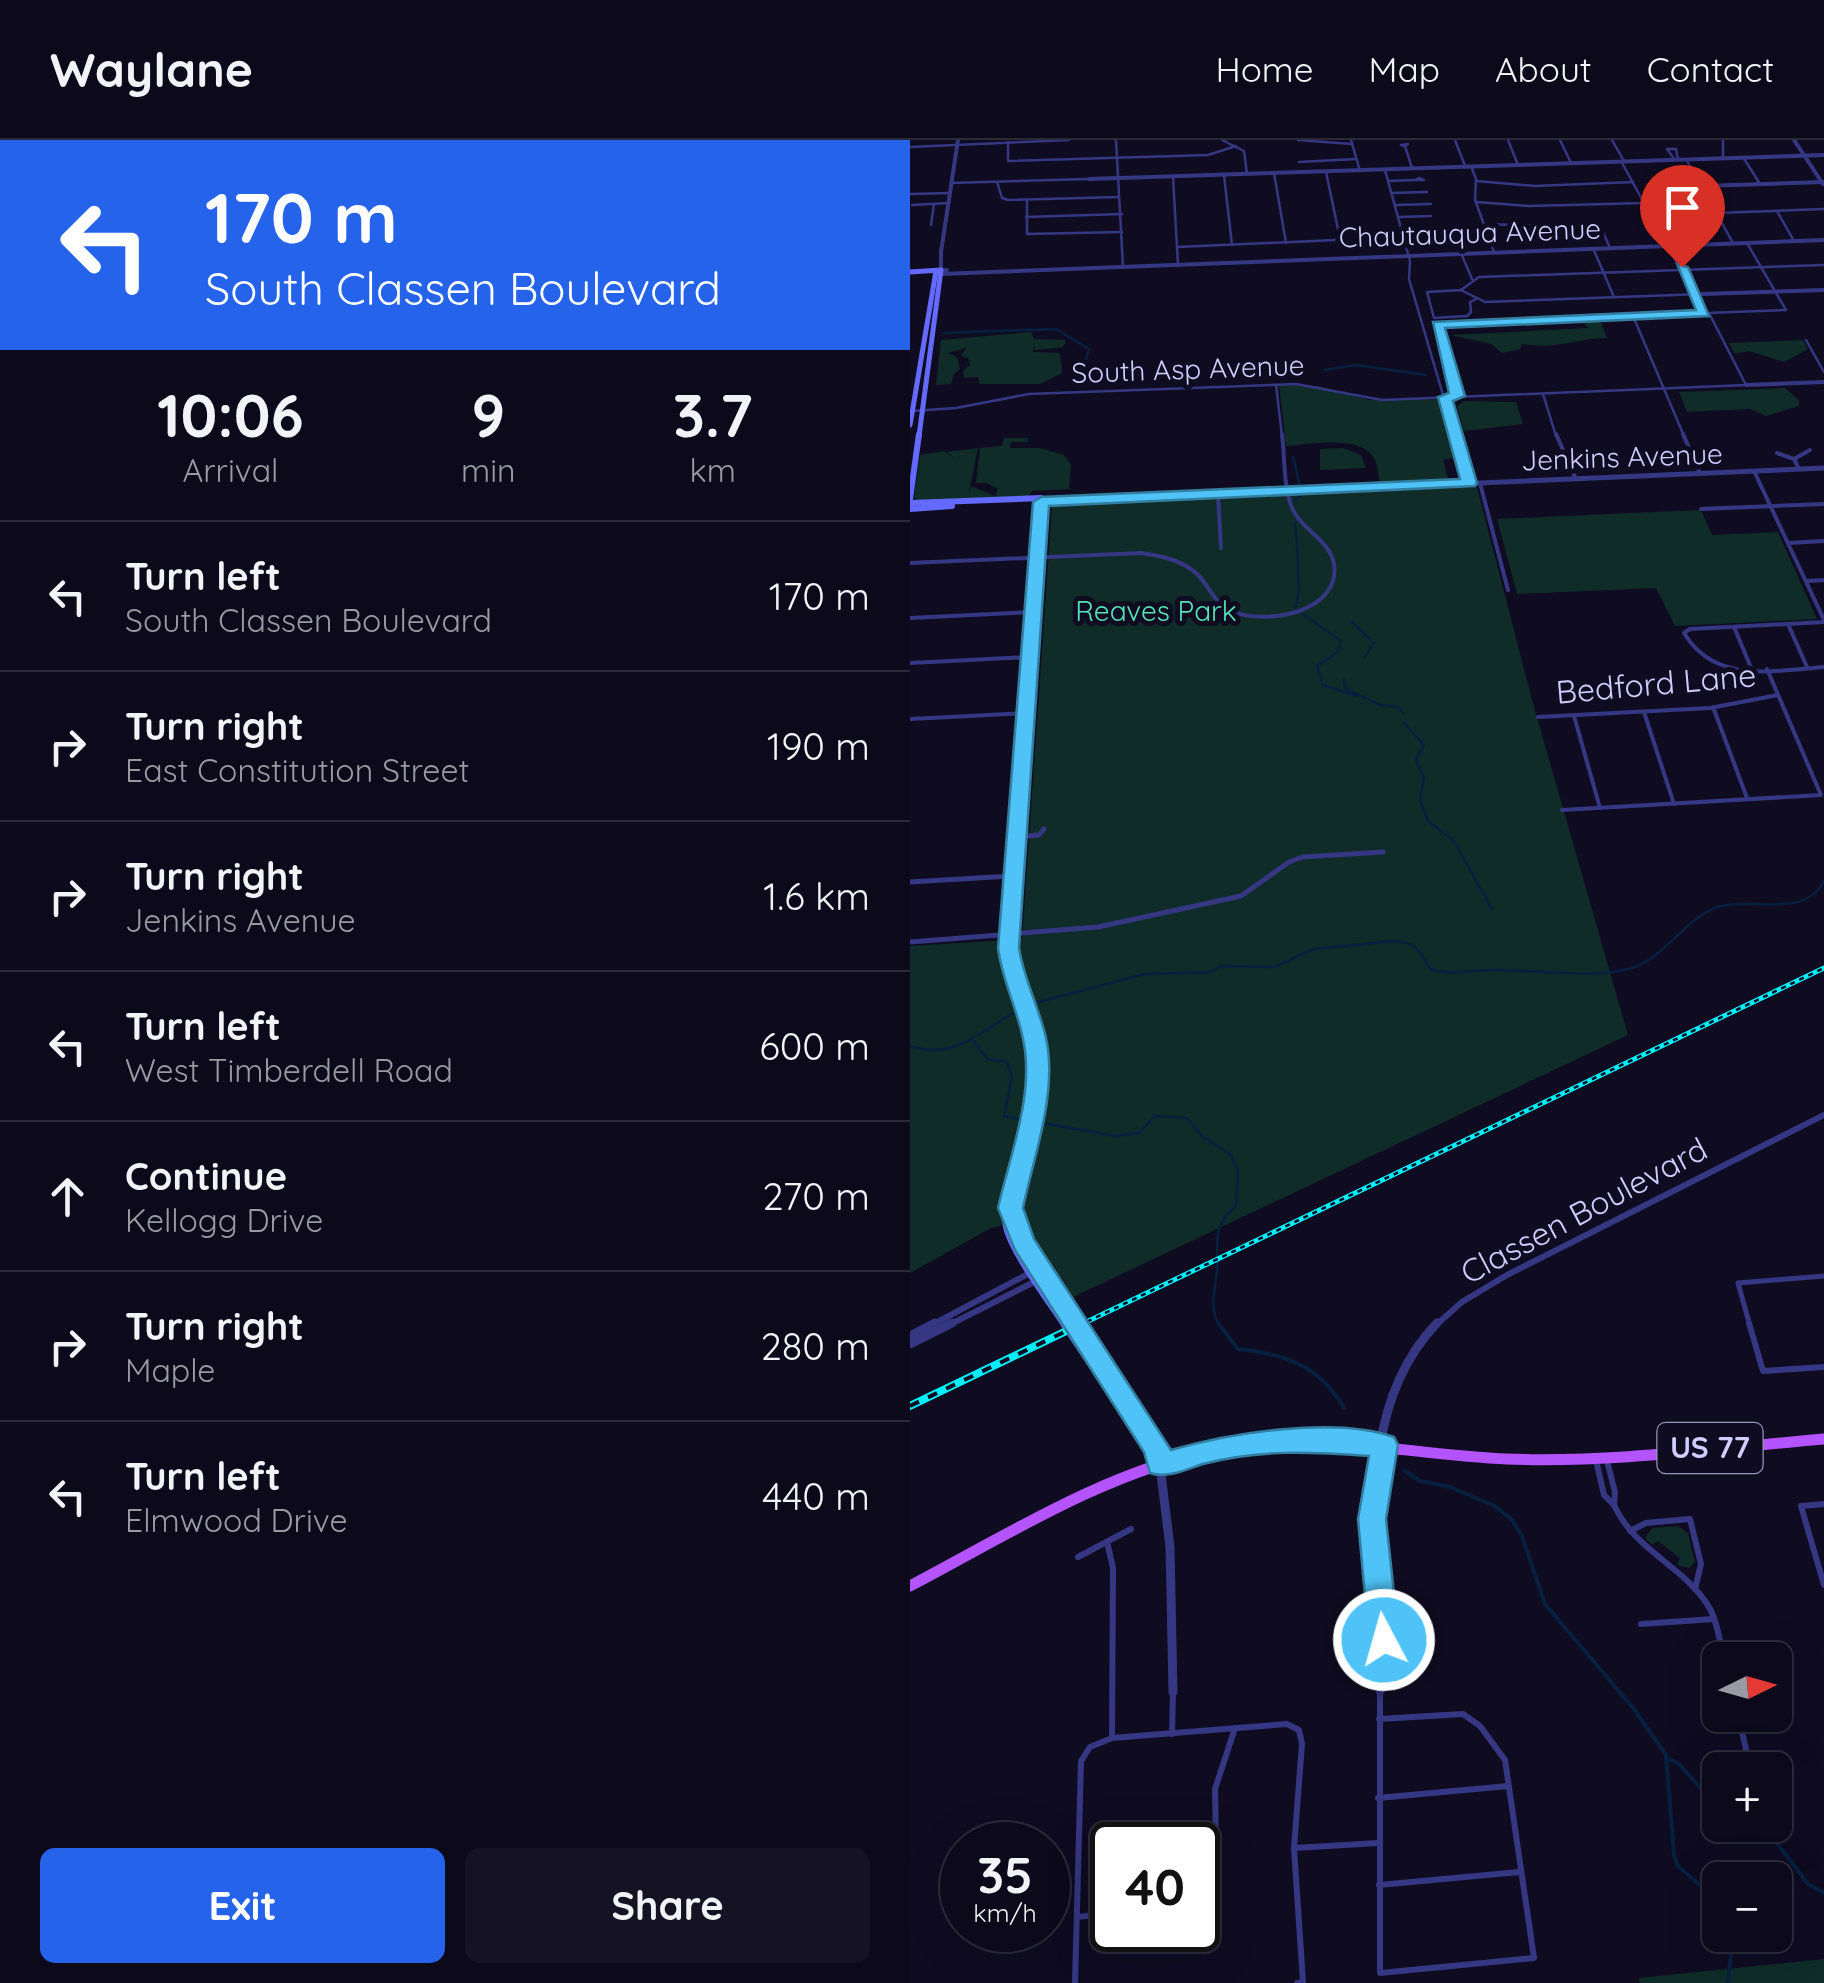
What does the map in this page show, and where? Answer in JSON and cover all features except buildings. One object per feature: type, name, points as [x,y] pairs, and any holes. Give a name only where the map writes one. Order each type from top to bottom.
[{"type":"main road","name":"Chautauqua Avenue","points":[[910,273],[938,272]]},
{"type":"main road","points":[[910,504],[938,272]]},
{"type":"main road","points":[[910,426],[938,272]]},
{"type":"main road","points":[[1041,500],[1010,936],[1010,966],[1030,1022],[1038,1070],[1026,1142],[1007,1218],[1010,1237],[1039,1274],[1160,1464]]},
{"type":"main road","name":"Jenkins Avenue","points":[[910,504],[1041,500]]},
{"type":"main road","name":"US 77","points":[[910,1586],[1054,1512],[1160,1464],[1212,1450],[1296,1439],[1506,1459],[1601,1457],[1824,1439]]},
{"type":"street","points":[[910,147],[1069,140]]},
{"type":"street","points":[[1116,140],[1123,266]]},
{"type":"street","points":[[1222,140],[1244,151],[1248,174]]},
{"type":"street","points":[[1298,140],[1352,142],[1360,171]]},
{"type":"street","points":[[1455,140],[1476,181],[1476,202],[1494,252]]},
{"type":"street","points":[[1508,140],[1518,165]]},
{"type":"street","points":[[1560,140],[1571,163]]},
{"type":"street","points":[[1612,140],[1746,385]]},
{"type":"street","points":[[1722,140],[1723,158]]},
{"type":"street","points":[[1794,140],[1823,183]]},
{"type":"street","points":[[938,272],[958,142]]},
{"type":"street","points":[[1008,142],[1008,160],[1208,155],[1236,146]]},
{"type":"street","points":[[1405,146],[1412,168]]},
{"type":"street","points":[[951,182],[1824,155]]},
{"type":"street","points":[[1743,158],[1760,184]]},
{"type":"street","points":[[1299,162],[1356,159]]},
{"type":"street","points":[[1686,159],[1733,244]]},
{"type":"street","points":[[1385,170],[1409,255],[1410,278],[1469,483]]},
{"type":"street","points":[[1178,247],[1328,242],[1339,234],[1326,172]]},
{"type":"street","points":[[1274,174],[1286,243]]},
{"type":"street","points":[[1224,175],[1232,245]]},
{"type":"street","points":[[1173,176],[1178,265]]},
{"type":"street","points":[[1388,181],[1416,180]]},
{"type":"street","points":[[1476,181],[1528,186],[1633,182]]},
{"type":"street","points":[[997,182],[1004,199],[1118,197]]},
{"type":"street","points":[[1701,186],[1823,183]]},
{"type":"street","points":[[1391,193],[1420,192]]},
{"type":"street","points":[[910,194],[950,193]]},
{"type":"street","points":[[1027,200],[1027,234],[1122,232]]},
{"type":"street","points":[[1476,202],[1530,206],[1645,202]]},
{"type":"street","points":[[912,204],[948,203]]},
{"type":"street","points":[[934,204],[931,222],[946,220]]},
{"type":"street","points":[[1395,205],[1423,204]]},
{"type":"street","points":[[1716,213],[1824,210]]},
{"type":"street","points":[[1776,211],[1794,242]]},
{"type":"street","points":[[1026,217],[1122,214]]},
{"type":"street","points":[[1398,218],[1431,216]]},
{"type":"street","points":[[1484,224],[1531,228],[1594,226],[1602,230],[1610,248]]},
{"type":"street","points":[[1402,231],[1435,229]]},
{"type":"street","name":"Chautauqua Avenue","points":[[938,272],[1824,240]]},
{"type":"street","points":[[1457,396],[1437,326],[1444,323],[1786,310],[1747,243]]},
{"type":"street","points":[[1593,248],[1614,298]]},
{"type":"street","points":[[1461,253],[1472,279]]},
{"type":"street","points":[[1462,290],[1472,279],[1824,264]]},
{"type":"street","points":[[1476,299],[1470,302],[1471,312],[1466,316],[1434,318],[1427,292],[1462,290],[1489,302],[1824,290]]},
{"type":"street","points":[[1632,316],[1700,473]]},
{"type":"street","points":[[1806,340],[1824,372]]},
{"type":"street","name":"South Asp Avenue","points":[[912,411],[1028,394],[1276,384],[1314,384],[1374,400],[1824,382]]},
{"type":"street","points":[[910,563],[1157,555],[1194,569],[1208,584],[1212,598],[1226,610],[1259,618],[1294,614],[1309,607],[1328,589],[1335,564],[1328,549],[1294,514],[1276,384]]},
{"type":"street","points":[[1543,394],[1562,454],[1576,478]]},
{"type":"street","points":[[1794,459],[1810,450]]},
{"type":"street","points":[[1777,453],[1794,459],[1798,469]]},
{"type":"street","name":"Jenkins Avenue","points":[[1041,500],[1824,468]]},
{"type":"street","points":[[1754,471],[1824,621],[1684,632],[1694,650],[1715,668],[1824,666]]},
{"type":"street","points":[[1480,482],[1508,590]]},
{"type":"street","points":[[1218,494],[1221,548]]},
{"type":"street","points":[[1701,510],[1824,504]]},
{"type":"street","points":[[1788,542],[1824,541]]},
{"type":"street","points":[[1806,581],[1824,580]]},
{"type":"street","points":[[910,618],[1033,612]]},
{"type":"street","points":[[1788,624],[1807,667]]},
{"type":"street","points":[[1734,627],[1752,670]]},
{"type":"street","points":[[910,663],[1030,657]]},
{"type":"street","points":[[1562,810],[1821,796],[1767,669]]},
{"type":"street","name":"Bedford Lane","points":[[1538,717],[1713,707],[1778,695]]},
{"type":"street","points":[[1713,707],[1748,800]]},
{"type":"street","points":[[1644,712],[1674,804]]},
{"type":"street","points":[[910,719],[1026,713]]},
{"type":"street","points":[[1574,716],[1600,808]]},
{"type":"street","points":[[1017,837],[1039,835],[1044,828]]},
{"type":"street","points":[[910,942],[1088,929],[1233,899],[1254,890],[1282,866],[1304,856],[1383,852]]},
{"type":"street","points":[[910,882],[1014,876]]},
{"type":"street","name":"Classen Boulevard","points":[[1380,1691],[1384,1640],[1372,1519],[1397,1388],[1422,1340],[1452,1310],[1510,1274],[1824,1115]]},
{"type":"street","points":[[910,1340],[1039,1274]]},
{"type":"street","points":[[1824,1276],[1738,1283],[1763,1371],[1824,1367]]},
{"type":"street","points":[[1601,1457],[1604,1495],[1612,1508],[1630,1531],[1695,1589],[1714,1619],[1720,1642]]},
{"type":"street","points":[[1160,1464],[1170,1547],[1172,1734]]},
{"type":"street","points":[[1824,1504],[1801,1506],[1824,1585]]},
{"type":"street","points":[[1630,1531],[1646,1524],[1690,1520],[1701,1566],[1700,1582],[1695,1589]]},
{"type":"street","points":[[1078,1556],[1132,1529]]},
{"type":"street","points":[[1107,1542],[1114,1568],[1112,1738]]},
{"type":"street","points":[[1641,1624],[1714,1619]]},
{"type":"street","points":[[1379,1718],[1462,1714],[1480,1726],[1504,1760],[1534,1958],[1380,1973],[1378,1798],[1379,1718],[1380,1691]]},
{"type":"street","points":[[1075,1983],[1081,1761],[1090,1747],[1112,1738],[1287,1724],[1299,1730],[1302,1744],[1294,1848],[1303,1982],[1297,1983]]},
{"type":"street","points":[[1216,1822],[1215,1789],[1234,1728]]},
{"type":"street","points":[[1378,1798],[1508,1786]]},
{"type":"street","points":[[1294,1848],[1378,1843]]},
{"type":"street","points":[[1379,1885],[1519,1872]]},
{"type":"street","points":[[1077,1916],[1090,1915]]},
{"type":"green space","points":[[1580,320],[1600,320],[1607,338],[1544,346],[1522,344],[1520,349],[1502,353],[1491,344],[1450,335],[1589,328]]},
{"type":"green space","points":[[1031,332],[1034,339],[1066,340],[1063,347],[1035,350],[1034,341],[1033,352],[1060,353],[1062,373],[1040,384],[980,384],[978,377],[964,378],[963,371],[970,365],[968,358],[961,356],[966,348],[948,353],[957,357],[960,369],[951,384],[936,385],[941,340]]},
{"type":"green space","points":[[1803,340],[1808,349],[1784,362],[1749,351],[1735,354],[1729,343]]},
{"type":"green space","points":[[1279,385],[1318,386],[1369,400],[1441,399],[1459,458],[1443,459],[1449,483],[1380,486],[1376,461],[1364,449],[1343,443],[1286,446]]},
{"type":"green space","points":[[1785,388],[1799,400],[1799,406],[1766,416],[1750,409],[1687,412],[1679,392]]},
{"type":"green space","points":[[1464,401],[1516,402],[1523,424],[1464,431],[1457,406]]},
{"type":"green space","points":[[1004,438],[1028,438],[1028,442],[1011,442],[1010,448],[1040,448],[1064,455],[1071,465],[1069,488],[1073,489],[1032,491],[1028,497],[920,501],[914,498],[920,455],[944,451],[957,460],[947,452],[978,448],[968,497],[971,486],[995,496],[998,489],[976,483],[980,448],[1002,446]]},
{"type":"green space","points":[[1343,448],[1361,455],[1366,468],[1320,470],[1320,449]]},
{"type":"green space","name":"Reaves Park","points":[[1477,487],[1532,700],[1628,1035],[1073,1297],[1023,1221],[991,1228],[910,1273],[910,946],[1022,939],[1052,506]]},
{"type":"green space","points":[[1701,510],[1712,535],[1778,532],[1817,619],[1675,626],[1656,588],[1517,594],[1497,519]]},
{"type":"green space","points":[[1678,1526],[1688,1533],[1695,1562],[1689,1568],[1677,1565],[1680,1558],[1658,1541],[1652,1545],[1645,1538],[1652,1528]]},
{"type":"green space","points":[[1824,1959],[1824,1983],[1640,1983],[1639,1978]]},
{"type":"waterway","points":[[943,333],[1056,329],[1089,349],[1085,364]]},
{"type":"waterway","points":[[1325,370],[1356,365],[1426,375]]},
{"type":"waterway","points":[[1270,371],[1306,370]]},
{"type":"waterway","points":[[1251,372],[1261,372]]},
{"type":"waterway","points":[[1293,457],[1300,487]]},
{"type":"waterway","points":[[1295,500],[1301,496]]},
{"type":"waterway","points":[[1295,523],[1297,543]]},
{"type":"waterway","points":[[1295,608],[1299,591],[1297,546]]},
{"type":"waterway","points":[[1303,614],[1341,641],[1338,652],[1317,666],[1323,685],[1357,696]]},
{"type":"waterway","points":[[1352,622],[1370,639]]},
{"type":"waterway","points":[[1365,657],[1374,642]]},
{"type":"waterway","points":[[1344,679],[1345,688],[1380,705],[1399,707],[1403,713]]},
{"type":"waterway","points":[[1404,723],[1424,745],[1416,760],[1424,778],[1420,800],[1428,821],[1454,841],[1492,909]]},
{"type":"waterway","points":[[1027,1005],[1145,974],[1211,972],[1222,966],[1274,967],[1314,949],[1393,941],[1412,945],[1430,969],[1445,972],[1604,973],[1648,960],[1697,918],[1718,907],[1804,900],[1824,881]]},
{"type":"waterway","points":[[910,1046],[927,1050],[955,1046],[1020,1010]]},
{"type":"waterway","points":[[974,1041],[987,1059],[1007,1062],[1012,1077],[1004,1116],[1115,1136],[1139,1133],[1155,1116],[1187,1118],[1202,1136],[1231,1155],[1238,1171],[1236,1205],[1219,1229],[1213,1299],[1220,1325]]},
{"type":"waterway","points":[[1220,1325],[1238,1349],[1271,1354],[1312,1372],[1344,1408]]},
{"type":"waterway","points":[[1405,1471],[1420,1481],[1450,1487],[1495,1506],[1512,1520],[1522,1536],[1545,1604],[1634,1709],[1666,1755],[1674,1855],[1678,1866],[1702,1887]]},
{"type":"waterway","points":[[1669,1759],[1679,1764],[1702,1789]]},
{"type":"waterway","points":[[1775,1842],[1808,1884],[1824,1893]]},
{"type":"waterway","points":[[1728,1983],[1731,1952]]},
{"type":"railway","points":[[1078,1326],[1824,968]]},
{"type":"railway","points":[[910,1406],[1083,1323]]},
{"type":"route","points":[[1384,1640],[1372,1519],[1384,1445],[1296,1439],[1212,1450],[1160,1464],[1157,1449],[1024,1243],[1013,1219],[1010,1208],[1038,1083],[1034,1039],[1013,977],[1009,948],[1041,502],[1469,483],[1445,397],[1457,396],[1438,324],[1704,313],[1682,267]]}]
